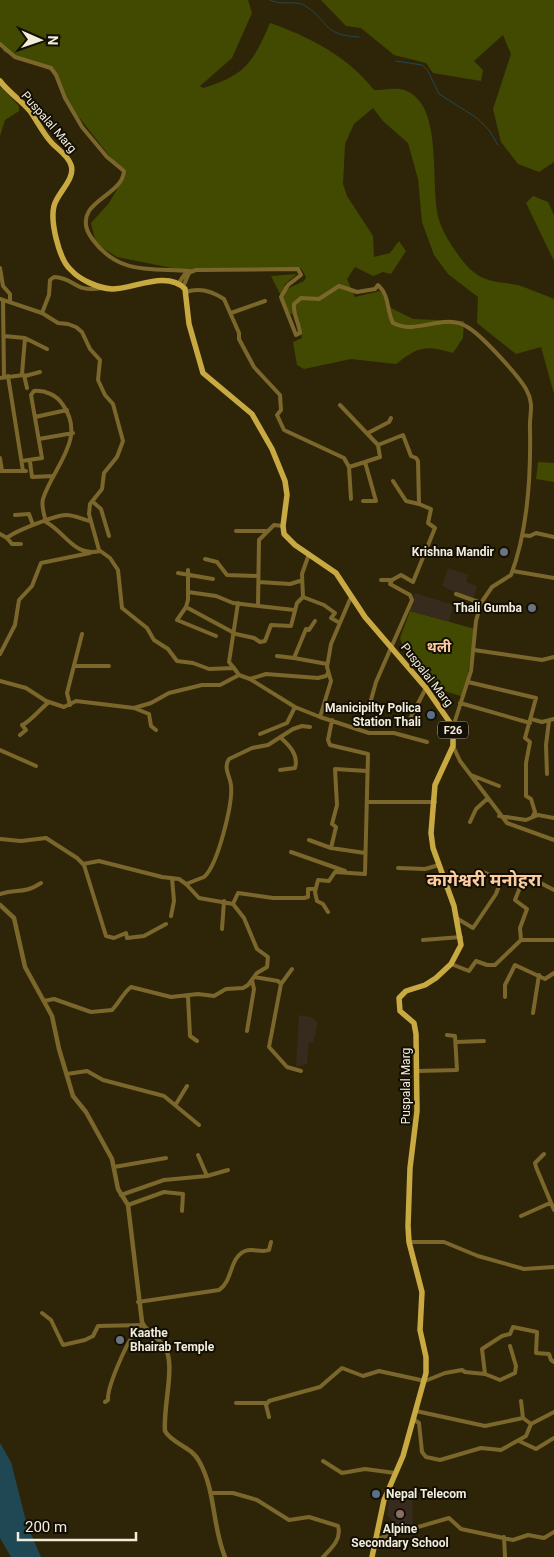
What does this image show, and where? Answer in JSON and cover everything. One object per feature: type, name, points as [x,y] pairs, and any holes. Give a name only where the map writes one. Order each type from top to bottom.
[{"type":"main road","name":"Puspalal Marg","points":[[0,81],[30,111],[50,141],[72,165],[72,172],[54,209],[60,250],[65,264],[73,273],[104,288]]},
{"type":"main road","points":[[104,288],[113,289],[151,282],[182,288],[189,324],[203,373],[252,414],[272,449],[286,481],[287,495],[283,526]]},
{"type":"main road","name":"Puspalal Marg","points":[[283,526],[286,537],[336,572],[365,618],[426,688],[453,727],[453,746],[437,779],[432,840],[458,919],[461,937],[458,952],[451,964],[430,983],[402,994],[398,1002],[400,1011],[414,1023],[418,1072],[417,1111],[408,1198],[409,1242],[422,1292],[420,1330],[427,1363],[425,1382],[403,1456],[384,1500],[372,1557]]},
{"type":"street","points":[[0,44],[15,57],[51,68],[82,128],[107,157],[124,172],[122,180],[95,204],[86,218],[87,231],[110,260],[135,268],[190,272],[213,269],[298,268],[301,275],[288,284],[281,297],[296,335],[300,333],[294,310],[297,301],[303,298],[319,299],[339,286],[357,292],[375,289],[378,285],[387,296],[389,315],[393,323],[401,328],[409,329],[447,321],[469,328],[508,366],[526,389],[533,410],[530,419],[531,466],[522,535],[509,578],[486,593],[482,603],[476,622],[474,650],[468,682],[453,727]]},
{"type":"street","points":[[0,268],[4,286],[10,294],[10,302]]},
{"type":"street","points":[[190,272],[185,274],[182,288],[198,289],[218,295],[224,299],[239,333],[238,339],[254,367],[280,395],[281,410],[277,415],[284,430],[344,458],[349,467],[351,499]]},
{"type":"street","points":[[42,313],[49,295],[50,280],[54,277],[60,277],[82,290],[104,288]]},
{"type":"street","points":[[23,471],[4,377],[2,299],[42,313],[56,322],[68,324],[82,332],[90,349],[100,360],[98,380],[105,396],[113,404],[123,441],[117,456],[106,469],[100,493],[90,504],[90,521],[99,550],[110,558],[118,570],[122,608],[147,628],[154,640],[168,649],[175,659],[180,662],[193,663],[209,669],[234,668]]},
{"type":"street","points":[[232,314],[265,301]]},
{"type":"street","points":[[4,336],[24,338],[47,349]]},
{"type":"street","points":[[24,338],[24,375],[27,388]]},
{"type":"street","points":[[4,377],[40,372]]},
{"type":"street","points":[[22,462],[30,462],[42,458],[31,395],[34,391],[44,391],[56,397],[67,410],[71,418],[73,433],[42,500],[46,522],[62,533],[75,548],[93,552]]},
{"type":"street","points":[[340,405],[378,445],[380,457],[349,467]]},
{"type":"street","points":[[35,417],[67,410]]},
{"type":"street","points":[[368,433],[389,422],[391,418]]},
{"type":"street","points":[[39,439],[73,433]]},
{"type":"street","points":[[378,445],[403,435],[411,456],[418,461],[419,504]]},
{"type":"street","points":[[0,458],[1,471],[30,471]]},
{"type":"street","points":[[30,462],[30,476],[34,478],[53,476]]},
{"type":"street","points":[[363,501],[376,501],[364,462]]},
{"type":"street","points":[[381,580],[392,580],[401,575],[413,582],[435,528],[428,523],[431,509],[406,500],[393,481]]},
{"type":"street","points":[[93,502],[101,508],[109,536]]},
{"type":"street","points":[[15,515],[29,514],[33,525]]},
{"type":"street","points":[[7,538],[33,525],[46,522],[61,515],[69,515],[90,521]]},
{"type":"street","points":[[258,605],[258,540],[274,525],[283,526]]},
{"type":"street","points":[[236,531],[266,531]]},
{"type":"street","points":[[522,535],[530,536],[536,533],[554,537]]},
{"type":"street","points":[[0,534],[12,544],[22,544]]},
{"type":"street","points":[[0,654],[15,625],[19,600],[32,586],[41,563],[102,551]]},
{"type":"street","points":[[186,607],[233,633],[254,638],[260,642],[265,641],[271,625],[291,626],[294,610],[298,601],[303,596],[302,574],[309,554]]},
{"type":"street","points":[[205,559],[217,562],[227,575],[258,576]]},
{"type":"street","points":[[512,571],[554,578]]},
{"type":"street","points":[[178,573],[187,572],[213,579]]},
{"type":"street","points":[[187,572],[188,592],[186,607],[177,620],[216,636]]},
{"type":"street","points":[[371,700],[376,682],[412,600],[410,595],[390,584],[392,580]]},
{"type":"street","points":[[259,582],[290,584],[300,581]]},
{"type":"street","points":[[188,592],[216,596],[238,603],[294,610]]},
{"type":"street","points":[[456,594],[482,603]]},
{"type":"street","points":[[303,596],[335,612],[331,618],[340,624]]},
{"type":"street","points":[[320,717],[331,681],[327,664],[331,644],[351,598]]},
{"type":"street","points":[[238,603],[229,662],[239,675],[250,679],[295,707],[320,717],[369,732],[394,733],[427,742]]},
{"type":"street","points":[[294,658],[306,629],[309,630],[316,621]]},
{"type":"street","points":[[70,705],[67,692],[82,634]]},
{"type":"street","points":[[474,650],[542,660],[554,657]]},
{"type":"street","points":[[277,656],[327,664]]},
{"type":"street","points":[[74,666],[108,666]]},
{"type":"street","points":[[250,679],[266,674],[318,678],[326,676],[328,673]]},
{"type":"street","points":[[134,708],[151,703],[168,693],[202,686],[220,685],[239,675]]},
{"type":"street","points":[[0,681],[26,688],[49,702],[64,707],[76,701],[134,708],[148,714],[151,726],[156,730]]},
{"type":"street","points":[[468,682],[536,698],[525,738],[530,742],[526,762],[526,791],[535,812],[533,816]]},
{"type":"street","points":[[410,721],[426,688]]},
{"type":"street","points":[[20,735],[26,730],[22,725],[27,723],[35,712],[49,702]]},
{"type":"street","points":[[460,703],[530,721],[549,721],[554,719]]},
{"type":"street","points":[[260,734],[287,723],[295,707]]},
{"type":"street","points":[[328,912],[323,904],[316,902],[315,889],[318,880],[329,881],[335,872],[365,874],[368,802],[368,754],[328,743],[332,720]]},
{"type":"street","points":[[547,774],[546,745],[549,721]]},
{"type":"street","points":[[186,884],[207,875],[218,853],[231,787],[226,773],[227,763],[244,751],[268,745],[302,726],[310,727]]},
{"type":"street","points":[[280,737],[292,749],[296,764],[295,768],[280,770]]},
{"type":"street","points":[[453,746],[460,761],[507,823],[516,828],[554,840]]},
{"type":"street","points":[[0,750],[36,766]]},
{"type":"street","points":[[331,848],[336,827],[332,824],[337,805],[336,769],[367,771]]},
{"type":"street","points":[[470,774],[499,786]]},
{"type":"street","points":[[470,822],[476,809],[487,799]]},
{"type":"street","points":[[368,802],[434,802]]},
{"type":"street","points":[[500,816],[526,820],[533,816],[554,818]]},
{"type":"street","points":[[0,839],[21,841],[46,838],[84,865],[106,936],[114,938],[126,933],[127,938],[138,937],[166,924]]},
{"type":"street","points":[[309,840],[331,848],[365,853]]},
{"type":"street","points":[[292,852],[349,872]]},
{"type":"street","points":[[44,1001],[54,999],[91,1012],[112,1010],[120,1001],[125,991],[131,987],[171,998],[198,994],[214,996],[226,989],[243,988],[253,979],[257,972],[267,967],[268,957],[257,949],[244,918],[233,904],[200,898],[186,884],[172,878],[162,878],[99,861],[84,865]]},
{"type":"street","points":[[398,868],[425,869],[439,865]]},
{"type":"street","points":[[458,919],[473,928],[496,894],[501,880],[479,870]]},
{"type":"street","points":[[521,940],[520,928],[527,909],[515,900],[524,877],[527,876],[554,890]]},
{"type":"street","points":[[171,916],[174,901],[172,878]]},
{"type":"street","points":[[0,894],[11,890],[28,891],[42,883]]},
{"type":"street","points":[[233,904],[238,893],[273,898],[304,898],[308,897],[308,889],[315,889]]},
{"type":"street","points":[[222,929],[224,901]]},
{"type":"street","points":[[0,905],[14,918],[25,967],[52,1016],[58,1049],[73,1096],[86,1112],[114,1167],[116,1183],[128,1205],[138,1302],[143,1325],[163,1343],[169,1356],[170,1374],[165,1431],[195,1454],[206,1474],[217,1532],[225,1557]]},
{"type":"street","points":[[423,940],[461,937]]},
{"type":"street","points":[[451,964],[468,971],[476,961],[486,965],[495,965],[521,940],[554,940]]},
{"type":"street","points":[[505,996],[505,985],[514,966],[518,965],[539,976],[548,978],[554,973]]},
{"type":"street","points":[[292,968],[281,984],[269,1047],[287,1067],[302,1071]]},
{"type":"street","points":[[533,1013],[539,976]]},
{"type":"street","points":[[253,979],[278,981],[281,984]]},
{"type":"street","points":[[247,1031],[254,989],[253,979]]},
{"type":"street","points":[[188,996],[190,1036],[198,1041]]},
{"type":"street","points":[[418,1072],[457,1070],[455,1035],[447,1035]]},
{"type":"street","points":[[456,1042],[484,1041]]},
{"type":"street","points":[[67,1074],[87,1071],[103,1080],[164,1096],[199,1125]]},
{"type":"street","points":[[176,1104],[187,1086]]},
{"type":"street","points":[[544,1154],[535,1164],[554,1210]]},
{"type":"street","points":[[198,1155],[207,1176]]},
{"type":"street","points":[[114,1167],[166,1158]]},
{"type":"street","points":[[121,1195],[164,1180],[207,1176],[228,1170]]},
{"type":"street","points":[[128,1205],[167,1192],[182,1194],[182,1211]]},
{"type":"street","points":[[521,1216],[550,1203]]},
{"type":"street","points":[[138,1302],[219,1290],[228,1281],[239,1255],[249,1250],[269,1250],[271,1242]]},
{"type":"street","points":[[409,1242],[444,1242],[478,1256],[524,1269],[554,1267]]},
{"type":"street","points":[[42,1313],[51,1320],[63,1345],[85,1340],[93,1336],[98,1326],[143,1325]]},
{"type":"street","points":[[105,1402],[108,1400],[108,1391],[127,1346],[137,1329],[143,1325]]},
{"type":"street","points":[[484,1374],[482,1349],[502,1336],[510,1334],[513,1327],[537,1332],[536,1352],[549,1354],[554,1362]]},
{"type":"street","points":[[236,1403],[267,1403],[271,1400],[320,1387],[342,1368],[363,1376],[379,1371],[425,1382],[454,1371],[484,1374],[500,1380],[515,1373],[516,1366],[510,1346]]},
{"type":"street","points":[[521,1401],[524,1418],[530,1424]]},
{"type":"street","points":[[267,1403],[269,1417]]},
{"type":"street","points":[[416,1411],[485,1426],[524,1418]]},
{"type":"street","points":[[530,1424],[554,1412]]},
{"type":"street","points":[[413,1419],[419,1423],[422,1452],[426,1457],[435,1459],[481,1448],[501,1450],[519,1441],[528,1433],[530,1424]]},
{"type":"street","points":[[519,1441],[529,1448],[536,1450],[554,1438]]},
{"type":"street","points":[[324,1461],[342,1473],[365,1469],[395,1473]]},
{"type":"street","points":[[211,1493],[233,1493],[257,1500],[289,1520],[309,1517],[338,1526],[339,1535],[332,1548],[323,1557]]},
{"type":"street","points":[[377,1539],[449,1518],[461,1528],[513,1540],[528,1535],[544,1538],[554,1532]]},
{"type":"street","points":[[504,1538],[504,1557]]},
{"type":"shaded area","points":[[448,568],[468,575],[466,582],[477,586],[473,600],[442,586]]},
{"type":"shaded area","points":[[415,593],[453,605],[449,622],[409,610]]},
{"type":"shaded area","points":[[299,1015],[311,1017],[318,1023],[313,1043],[309,1042],[307,1064],[296,1067]]},
{"type":"shaded area","name":"Alpine Secondary School","points":[[389,1496],[412,1496],[413,1525],[393,1530],[392,1520],[387,1515]]},
{"type":"green space","points":[[0,0],[248,0],[252,13],[232,58],[200,86],[203,88],[229,78],[246,66],[258,48],[270,23],[299,34],[327,49],[353,67],[374,90],[401,89],[417,98],[425,111],[430,128],[433,147],[436,205],[439,220],[444,233],[464,263],[480,276],[490,280],[518,285],[554,299],[554,394],[541,347],[516,354],[477,323],[478,297],[448,274],[434,255],[422,222],[418,179],[408,143],[383,121],[373,108],[354,124],[345,144],[343,184],[347,196],[373,236],[374,257],[390,253],[399,241],[406,251],[391,274],[383,272],[373,276],[355,267],[347,279],[355,297],[380,291],[391,308],[413,319],[464,321],[463,338],[453,353],[429,348],[417,350],[396,364],[351,359],[304,369],[297,365],[293,342],[302,338],[297,315],[290,314],[271,276],[297,274],[284,285],[287,289],[304,281],[306,277],[301,268],[192,272],[117,257],[96,244],[91,223],[109,203],[125,176],[71,107],[53,71],[4,52],[0,44]]},
{"type":"green space","points":[[321,0],[554,0],[554,162],[539,172],[518,164],[501,142],[493,109],[511,54],[503,35],[474,61],[483,70],[481,81],[433,73],[426,63],[394,55],[361,28],[346,26]]},
{"type":"green space","points":[[0,86],[19,106],[19,111],[5,120],[0,136]]},
{"type":"green space","points":[[533,196],[548,202],[554,215],[554,261],[526,203]]},
{"type":"green space","points":[[538,462],[554,463],[554,482],[536,479]]},
{"type":"green space","points":[[410,611],[475,629],[467,679],[461,696],[434,688],[404,649],[400,638]]},
{"type":"water","points":[[0,1443],[11,1462],[27,1525],[41,1557],[11,1557],[0,1538]]},
{"type":"waterway","points":[[270,0],[279,3],[304,5],[332,30],[347,36],[359,37]]},
{"type":"waterway","points":[[396,61],[422,65],[428,71],[439,94],[477,118],[489,130],[498,145]]},
{"type":"place","name":"Krishna Mandir","points":[[504,552]]},
{"type":"place","name":"Thali Gumba","points":[[532,608]]},
{"type":"place","name":"Manicipilty Polica Station Thali","points":[[431,715]]},
{"type":"place","name":"Kaathe Bhairab Temple","points":[[120,1340]]},
{"type":"place","name":"Nepal Telecom","points":[[376,1494]]},
{"type":"place","name":"Alpine Secondary School","points":[[400,1514]]},
{"type":"district","name":"थली","points":[[439,647]]},
{"type":"district","name":"कागेश्वरी मनोहरा","points":[[484,880]]}]
